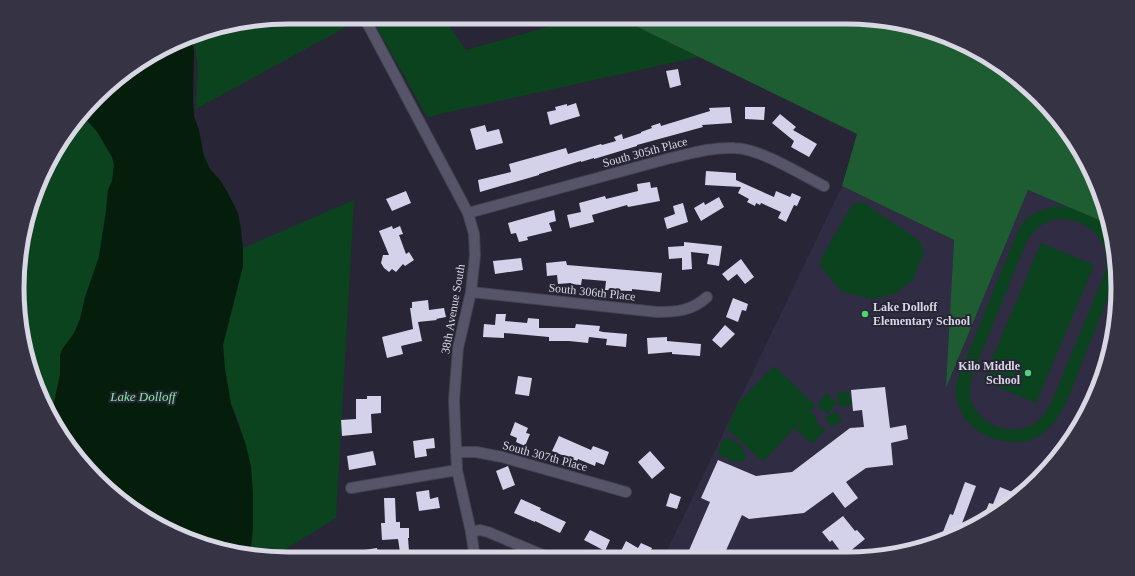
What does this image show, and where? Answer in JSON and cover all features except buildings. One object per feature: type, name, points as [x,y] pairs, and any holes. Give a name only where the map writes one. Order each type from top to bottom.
[{"type":"street","name":"38th Avenue South","points":[[368,24],[468,214],[472,226],[475,243],[474,267],[458,348],[454,400],[457,470],[474,552]]},
{"type":"street","name":"South 305th Place","points":[[468,214],[667,159],[695,152],[717,149],[735,148],[753,151],[824,186]]},
{"type":"street","name":"South 306th Place","points":[[470,292],[657,312],[676,312],[690,308],[700,303],[706,297]]},
{"type":"street","name":"South 307th Place","points":[[456,452],[476,452],[502,457],[626,492]]},
{"type":"street","points":[[351,488],[457,470]]},
{"type":"street","points":[[471,532],[480,530],[488,532],[536,552]]},
{"type":"shaded area","name":"Lake Dolloff Elementary School","points":[[842,186],[954,240],[947,386],[1028,190],[1102,221],[1109,254],[1111,288],[1109,322],[1102,356],[1091,389],[1076,420],[1056,449],[1034,475],[994,508],[964,525],[932,538],[899,547],[881,550],[847,552],[666,552]]},
{"type":"green space","points":[[282,24],[284,27],[289,24],[352,24],[196,109],[198,65],[194,41],[220,33],[254,26]]},
{"type":"green space","points":[[375,24],[448,24],[466,50],[558,24],[631,24],[698,57],[427,117]]},
{"type":"green space","points":[[631,24],[847,24],[881,26],[899,29],[948,44],[979,59],[994,68],[1034,101],[1067,141],[1076,156],[1091,187],[1102,221],[1028,190],[946,388],[954,240],[842,186],[857,134]]},
{"type":"green space","points":[[86,119],[98,133],[112,157],[114,165],[112,181],[108,190],[99,257],[85,297],[80,319],[74,333],[63,348],[60,355],[60,375],[53,408],[38,373],[29,340],[26,322],[24,288],[26,254],[29,236],[38,203],[51,171],[68,141]]},
{"type":"green space","points":[[354,200],[336,518],[281,552],[251,550],[253,494],[251,467],[239,422],[231,404],[225,369],[223,345],[243,266],[243,248]]},
{"type":"green space","points":[[862,202],[919,240],[924,252],[913,280],[894,294],[871,299],[841,291],[820,266],[822,257],[852,205]]},
{"type":"green space","points":[[1062,206],[1075,208],[1099,218],[1103,223],[1106,236],[1109,254],[1111,289],[1067,401],[1057,418],[1045,432],[1031,440],[1023,442],[1004,441],[980,432],[968,422],[957,402],[956,383],[1016,235],[1024,221],[1032,215],[1046,209]],"holes":[[[1056,219],[1077,222],[1086,226],[1100,239],[1106,258],[1106,270],[1053,399],[1045,414],[1036,423],[1024,428],[1006,429],[998,427],[982,418],[972,403],[970,388],[973,373],[1028,240],[1038,228]]]},
{"type":"green space","points":[[1041,243],[1094,265],[1036,403],[983,381]]},
{"type":"green space","points":[[774,366],[815,405],[810,412],[817,418],[815,421],[825,430],[812,444],[795,429],[805,416],[763,462],[727,428],[739,402]]},
{"type":"green space","points":[[849,391],[852,405],[839,407],[837,393]]},
{"type":"green space","points":[[826,393],[837,402],[828,414],[817,406]]},
{"type":"green space","points":[[836,411],[842,420],[832,427],[825,418]]},
{"type":"green space","points":[[729,438],[741,445],[746,456],[744,461],[735,462],[720,455],[718,451],[723,440]]},
{"type":"water","name":"Lake Dolloff","points":[[192,42],[194,51],[194,116],[199,130],[204,156],[210,169],[220,180],[229,195],[238,213],[241,229],[243,266],[223,345],[225,369],[231,404],[246,445],[251,467],[253,528],[251,549],[220,543],[187,532],[141,508],[101,475],[68,435],[53,408],[60,375],[60,355],[63,348],[74,333],[80,319],[85,297],[99,257],[108,190],[112,181],[114,165],[112,157],[98,133],[86,119],[101,101],[141,68],[171,51]]},
{"type":"place","name":"Lake Dolloff Elementary School","points":[[865,314]]},
{"type":"place","name":"Kilo Middle School","points":[[1028,373]]}]
